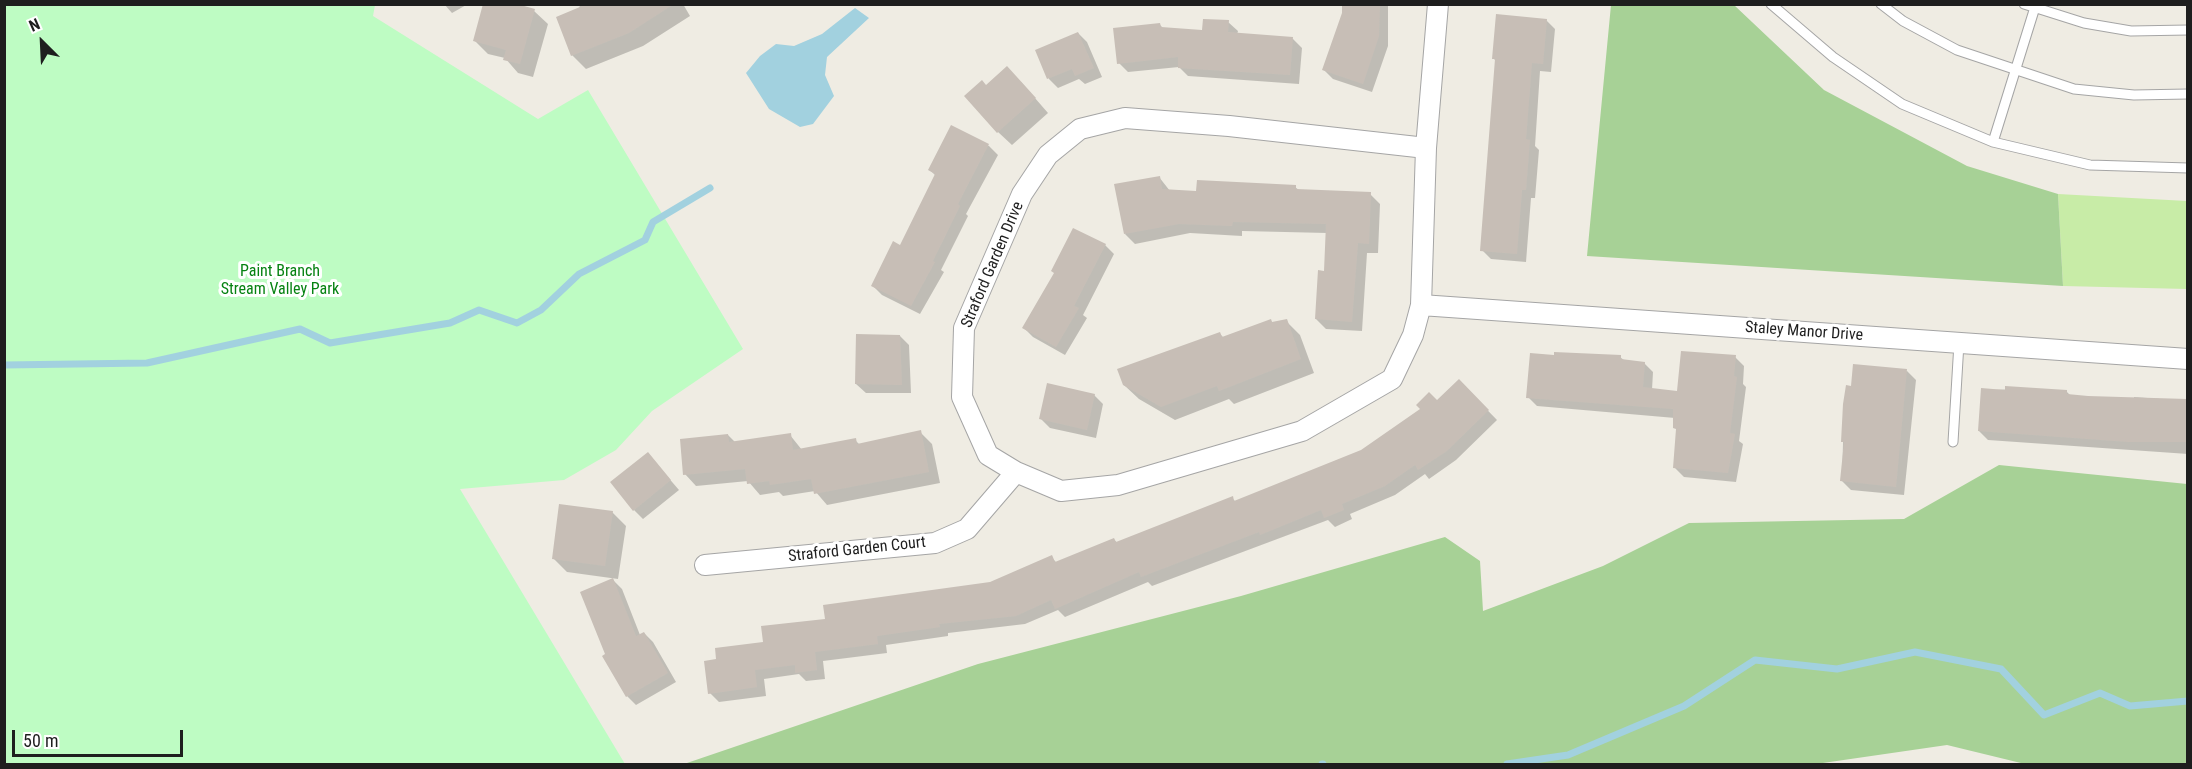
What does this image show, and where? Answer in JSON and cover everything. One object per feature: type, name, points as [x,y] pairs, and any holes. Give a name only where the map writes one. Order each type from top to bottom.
[{"type":"street","name":"Straford Garden Drive","points":[[1426,148],[1229,126],[1125,118],[1080,129],[1048,155],[1022,194],[964,328],[962,397],[988,455],[1016,472],[1061,491],[1118,485],[1302,431],[1392,379],[1413,335],[1421,305],[1426,148],[1438,4]]},
{"type":"street","name":"Staley Manor Drive","points":[[1421,305],[2187,359]]},
{"type":"street","name":"Straford Garden Court","points":[[705,566],[935,543],[967,529],[1016,472]]},
{"type":"lane","points":[[1771,4],[1833,57],[1902,104],[1993,142],[2090,165],[2187,168]]},
{"type":"lane","points":[[1881,4],[1903,21],[1957,50],[2015,71],[2074,88],[2134,95],[2187,94]]},
{"type":"lane","points":[[2024,4],[2084,23],[2131,31],[2187,30]]},
{"type":"lane","points":[[1993,142],[2035,7]]},
{"type":"lane","points":[[1953,442],[1959,344]]},
{"type":"green space","name":"Paint Branch Stream Valley Park","points":[[4,5],[375,5],[373,16],[538,119],[588,90],[743,349],[652,411],[616,450],[564,480],[460,489],[625,764],[5,764]]},
{"type":"green space","points":[[1611,5],[1734,5],[1824,90],[1967,166],[2058,194],[2063,286],[1587,256]]},
{"type":"green space","points":[[2058,194],[2187,201],[2187,289],[2063,286]]},
{"type":"green space","points":[[1999,465],[2187,484],[2187,764],[2025,764],[1947,745],[1816,764],[684,764],[978,664],[1241,596],[1445,537],[1480,561],[1483,611],[1603,566],[1689,523],[1904,519]]},
{"type":"water","points":[[855,8],[869,18],[827,57],[825,75],[834,96],[813,124],[800,127],[769,109],[746,73],[760,56],[776,44],[794,46],[822,34]]},
{"type":"building","points":[[483,4],[517,4],[535,9],[520,64],[503,60],[506,50],[473,41]]},
{"type":"building","points":[[587,4],[674,4],[629,33],[571,56],[556,17]]},
{"type":"building","points":[[1342,4],[1380,4],[1379,36],[1363,84],[1322,70],[1342,13]]},
{"type":"building","points":[[1496,14],[1547,19],[1543,64],[1532,63],[1526,139],[1530,140],[1526,190],[1522,190],[1517,254],[1480,251],[1495,59],[1492,59]]},
{"type":"building","points":[[1203,19],[1229,20],[1228,32],[1293,37],[1290,75],[1178,68],[1178,57],[1117,64],[1113,28],[1160,23],[1161,27],[1202,30]]},
{"type":"building","points":[[1078,32],[1094,68],[1075,76],[1072,69],[1047,79],[1035,50]]},
{"type":"building","points":[[1007,66],[1036,98],[997,133],[964,96],[982,80],[986,85]]},
{"type":"building","points":[[951,125],[989,144],[958,204],[960,206],[933,261],[935,262],[911,306],[871,286],[893,241],[900,245],[935,174],[928,170]]},
{"type":"building","points":[[1160,176],[1162,189],[1196,191],[1197,180],[1296,185],[1296,189],[1371,192],[1369,244],[1358,243],[1352,322],[1315,319],[1318,270],[1324,271],[1326,224],[1233,222],[1232,226],[1179,224],[1124,234],[1114,184]]},
{"type":"building","points":[[1073,228],[1106,244],[1074,306],[1079,308],[1056,347],[1022,328],[1054,273],[1051,271]]},
{"type":"building","points":[[1271,319],[1272,322],[1287,319],[1301,359],[1219,391],[1217,386],[1161,407],[1123,385],[1117,369],[1220,332],[1222,337]]},
{"type":"building","points":[[856,334],[900,335],[902,385],[855,384]]},
{"type":"building","points":[[1681,351],[1736,355],[1734,376],[1737,377],[1730,433],[1735,434],[1728,473],[1673,468],[1676,429],[1673,428],[1673,409],[1526,398],[1530,353],[1621,355],[1621,359],[1645,362],[1643,387],[1677,391]]},
{"type":"building","points":[[1853,364],[1907,369],[1896,487],[1840,481],[1844,442],[1841,442],[1843,404],[1846,385],[1851,386]]},
{"type":"building","points":[[1459,379],[1489,410],[1447,451],[1418,470],[1415,465],[1385,486],[1342,504],[1344,510],[1324,518],[1321,510],[1260,535],[1259,532],[1141,577],[1139,572],[1055,609],[1051,600],[1016,616],[939,624],[940,627],[877,636],[878,644],[815,652],[817,670],[795,673],[795,665],[755,670],[757,687],[708,694],[704,661],[716,659],[715,648],[763,642],[761,626],[825,619],[823,605],[990,582],[1052,555],[1055,562],[1114,538],[1116,542],[1233,496],[1234,501],[1361,450],[1420,409],[1416,405],[1429,392],[1437,400]]},
{"type":"building","points":[[1047,383],[1095,394],[1087,430],[1039,419]]},
{"type":"building","points":[[2005,386],[2067,390],[2067,394],[2088,396],[2187,399],[2187,442],[2129,442],[1978,431],[1981,388],[2005,390]]},
{"type":"building","points":[[921,430],[929,472],[814,494],[811,479],[770,485],[769,481],[747,484],[745,469],[683,475],[680,439],[728,434],[729,442],[791,433],[793,450],[856,438],[857,444]]},
{"type":"building","points":[[648,452],[671,480],[633,511],[610,482]]},
{"type":"building","points":[[559,504],[613,511],[605,566],[552,559]]},
{"type":"building","points":[[613,578],[636,636],[644,632],[668,673],[626,697],[602,656],[605,654],[580,592]]},
{"type":"waterway","points":[[4,365],[147,363],[300,329],[330,343],[450,323],[479,310],[517,323],[541,310],[579,274],[645,240],[653,222],[710,188]]},
{"type":"waterway","points":[[1507,764],[1568,755],[1684,706],[1755,660],[1837,669],[1915,652],[2001,669],[2044,715],[2100,693],[2130,706],[2188,701]]}]
